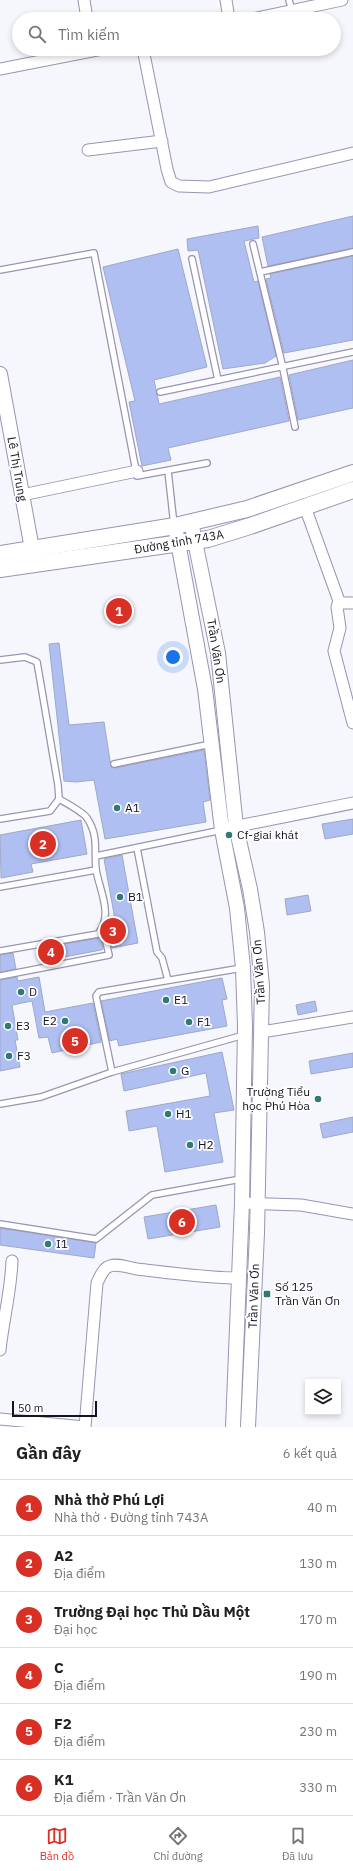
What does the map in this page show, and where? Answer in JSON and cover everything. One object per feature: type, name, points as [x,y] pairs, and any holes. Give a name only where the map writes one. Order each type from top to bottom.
[{"type":"main road","name":"Đường tỉnh 743A","points":[[0,570],[34,557],[247,509],[353,473]]},
{"type":"main road","name":"Đường tỉnh 743A","points":[[0,554],[34,557],[179,544],[208,539],[353,490]]},
{"type":"street","points":[[84,0],[85,12]]},
{"type":"street","points":[[226,0],[228,12]]},
{"type":"street","points":[[272,12],[290,6],[342,0]]},
{"type":"street","points":[[0,69],[65,56]]},
{"type":"street","points":[[144,56],[171,182],[179,186],[209,187],[353,153]]},
{"type":"street","points":[[88,150],[162,141]]},
{"type":"street","name":"Lê Thị Trung","points":[[0,374],[34,557]]},
{"type":"street","points":[[22,495],[136,472]]},
{"type":"street","points":[[305,507],[340,601],[337,607],[340,628],[334,651],[353,723]]},
{"type":"street","name":"Trần Văn Ơn","points":[[191,522],[218,653],[236,827],[257,932],[262,986],[257,1203],[248,1427]]},
{"type":"street","name":"Trần Văn Ơn","points":[[175,526],[205,689],[222,830],[238,908],[243,968],[245,1035],[242,1203],[233,1427]]},
{"type":"street","points":[[340,601],[343,603],[353,603]]},
{"type":"street","points":[[222,830],[353,803]]},
{"type":"street","points":[[262,1032],[353,1017]]},
{"type":"street","points":[[242,1203],[302,1205],[353,1214]]},
{"type":"street","points":[[0,1350],[12,1278],[12,1261]]},
{"type":"street","points":[[0,1419],[85,1427],[97,1283],[101,1274],[108,1266],[115,1265],[135,1269],[212,1278],[239,1278]]},
{"type":"lane","points":[[253,244],[283,367],[295,427]]},
{"type":"lane","points":[[260,272],[353,252]]},
{"type":"lane","points":[[0,270],[94,253],[138,476],[168,472],[207,463]]},
{"type":"lane","points":[[192,259],[218,380]]},
{"type":"lane","points":[[160,392],[353,352]]},
{"type":"lane","points":[[168,472],[175,526]]},
{"type":"lane","points":[[0,660],[25,657],[38,662],[59,799],[50,811],[0,819]]},
{"type":"lane","points":[[114,764],[212,744]]},
{"type":"lane","points":[[0,976],[109,955],[103,928],[106,903],[96,870],[97,842],[87,817],[59,799]]},
{"type":"lane","points":[[96,856],[222,830]]},
{"type":"lane","points":[[137,848],[157,952],[162,958],[168,980]]},
{"type":"lane","points":[[0,887],[96,870]]},
{"type":"lane","points":[[0,951],[98,934],[103,928]]},
{"type":"lane","points":[[112,1072],[96,996],[99,992],[243,968]]},
{"type":"lane","points":[[0,1104],[41,1097],[112,1072],[245,1035]]},
{"type":"lane","points":[[0,1224],[96,1239],[152,1195],[242,1179]]},
{"type":"building","points":[[353,216],[353,248],[268,266],[262,237]]},
{"type":"building","points":[[258,226],[259,238],[244,241],[254,282],[258,281],[276,356],[265,363],[223,369],[198,250],[188,251],[187,239]]},
{"type":"building","points":[[178,249],[207,367],[154,380],[159,404],[280,377],[289,421],[168,448],[171,460],[142,466],[129,402],[135,401],[103,267]]},
{"type":"building","points":[[353,256],[353,340],[284,353],[266,279],[271,278],[270,274]]},
{"type":"building","points":[[353,360],[353,408],[298,420],[289,375]]},
{"type":"building","points":[[59,643],[69,725],[104,722],[111,767],[115,768],[204,750],[210,800],[203,802],[206,822],[105,839],[94,780],[76,782],[64,781],[49,644]]},
{"type":"building","points":[[353,819],[353,834],[325,839],[322,824]]},
{"type":"building","points":[[81,820],[87,854],[31,864],[33,872],[1,878],[0,835]]},
{"type":"building","name":"B1","points":[[122,855],[138,943],[112,948],[109,937],[118,936],[104,859]]},
{"type":"building","points":[[308,895],[311,911],[287,915],[285,899]]},
{"type":"building","points":[[99,938],[101,939],[103,949],[101,950],[43,961],[40,948]]},
{"type":"building","points":[[13,953],[16,969],[0,972],[0,955]]},
{"type":"building","points":[[17,977],[18,981],[39,977],[45,1012],[93,1003],[101,1042],[52,1053],[48,1037],[39,1038],[32,1001],[12,1005],[18,1040],[15,1040],[20,1067],[0,1071],[0,980]]},
{"type":"building","points":[[222,978],[227,999],[222,1000],[227,1026],[119,1046],[117,1039],[110,1041],[101,1001]]},
{"type":"building","points":[[315,1001],[317,1011],[298,1015],[296,1005]]},
{"type":"building","points":[[222,1052],[234,1110],[214,1113],[223,1162],[165,1172],[157,1126],[129,1131],[126,1111],[210,1096],[206,1073],[124,1091],[121,1074]]},
{"type":"building","points":[[353,1053],[353,1067],[311,1074],[309,1061]]},
{"type":"building","points":[[353,1117],[353,1132],[323,1138],[320,1124]]},
{"type":"building","points":[[216,1205],[220,1227],[148,1239],[144,1217]]},
{"type":"building","name":"I1","points":[[0,1228],[96,1243],[94,1258],[0,1245]]},
{"type":"place","name":"Nhà thờ Phú Lợi","points":[[119,611]]},
{"type":"place","name":"A1","points":[[117,808]]},
{"type":"place","name":"Cf-giai khát","points":[[229,835]]},
{"type":"place","name":"A2","points":[[43,844]]},
{"type":"place","name":"B1","points":[[120,897]]},
{"type":"place","name":"Trường Đại học Thủ Dầu Một","points":[[113,931]]},
{"type":"place","name":"C","points":[[51,952]]},
{"type":"place","name":"D","points":[[21,992]]},
{"type":"place","name":"E1","points":[[166,1000]]},
{"type":"place","name":"E2","points":[[65,1021]]},
{"type":"place","name":"F1","points":[[189,1022]]},
{"type":"place","name":"E3","points":[[8,1026]]},
{"type":"place","name":"F2","points":[[75,1041]]},
{"type":"place","name":"F3","points":[[9,1056]]},
{"type":"place","name":"G","points":[[173,1071]]},
{"type":"place","name":"Trường Tiểu học Phú Hòa","points":[[318,1099]]},
{"type":"place","name":"H1","points":[[168,1114]]},
{"type":"place","name":"H2","points":[[190,1145]]},
{"type":"place","name":"K1","points":[[182,1222]]},
{"type":"place","name":"I1","points":[[48,1244]]},
{"type":"place","name":"Số 125 Trần Văn Ơn","points":[[267,1294]]}]
